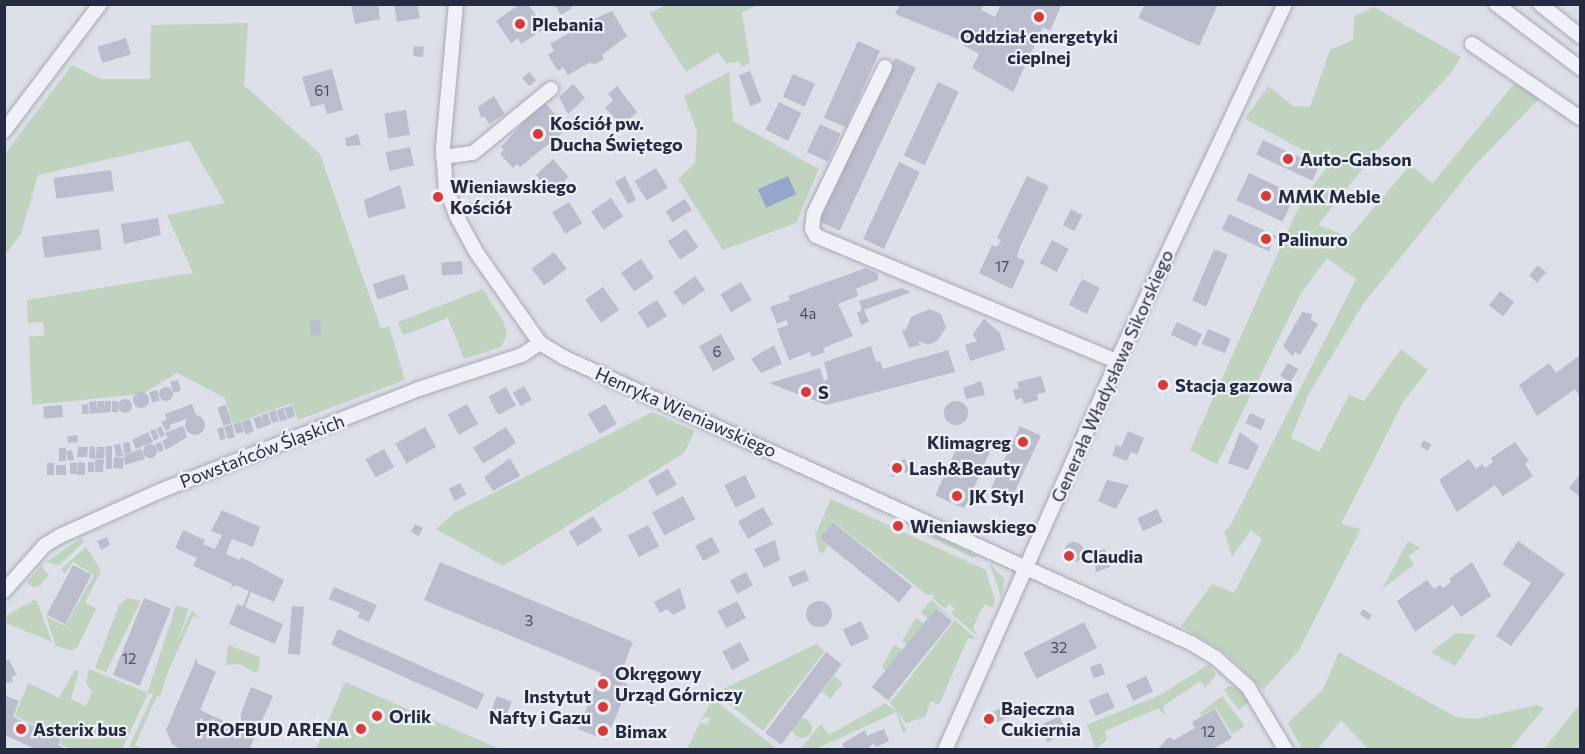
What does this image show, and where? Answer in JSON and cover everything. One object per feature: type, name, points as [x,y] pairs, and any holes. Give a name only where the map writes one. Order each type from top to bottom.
[{"type":"street","points":[[4,132],[100,4]]},
{"type":"street","name":"Henryka Wieniawskiego","points":[[456,4],[443,157],[446,187],[456,215],[499,288],[540,343],[564,358],[1191,642],[1216,658],[1254,695],[1286,750]]},
{"type":"street","name":"Generała Władysława Sikorskiego","points":[[945,750],[1117,362],[1285,4]]},
{"type":"street","points":[[1496,4],[1581,68]]},
{"type":"street","points":[[1540,4],[1581,36]]},
{"type":"street","points":[[1472,45],[1581,118]]},
{"type":"street","points":[[885,67],[814,213],[812,229],[816,236],[1117,362]]},
{"type":"street","points":[[443,157],[473,153],[551,88]]},
{"type":"street","name":"Powstańców Śląskich","points":[[4,591],[45,545],[60,536],[160,491],[419,388],[522,355],[540,343]]},
{"type":"green space","points":[[669,4],[759,5],[742,12],[750,63],[743,66],[738,62],[726,63],[718,52],[686,72],[649,13]]},
{"type":"green space","points":[[1374,7],[1461,57],[1450,74],[1370,159],[1318,225],[1349,237],[1410,165],[1433,183],[1514,84],[1543,95],[1475,165],[1363,304],[1308,395],[1291,438],[1319,452],[1349,395],[1364,401],[1401,349],[1428,370],[1403,402],[1341,524],[1361,529],[1299,650],[1263,690],[1226,653],[1181,626],[1212,584],[1234,593],[1262,539],[1251,530],[1232,557],[1224,531],[1229,528],[1356,279],[1327,258],[1301,293],[1217,464],[1190,450],[1301,202],[1329,164],[1245,119],[1268,86],[1293,106],[1310,107],[1330,50],[1353,40],[1354,16]]},
{"type":"green space","points":[[248,23],[244,85],[320,154],[381,329],[389,326],[405,380],[298,420],[292,403],[233,424],[225,398],[177,373],[142,394],[32,405],[29,337],[44,335],[43,322],[28,323],[27,300],[193,273],[167,215],[225,203],[189,141],[38,175],[21,234],[5,255],[4,155],[72,65],[100,79],[150,79],[151,25]]},
{"type":"green space","points":[[729,72],[733,121],[819,169],[796,223],[723,250],[678,179],[695,163],[697,132],[684,96]]},
{"type":"green space","points":[[483,289],[503,321],[507,334],[501,347],[464,359],[448,318],[403,335],[398,322]]},
{"type":"green space","points":[[652,412],[695,431],[684,453],[503,566],[436,529],[454,513]]},
{"type":"green space","points":[[831,499],[986,570],[995,601],[993,608],[985,604],[977,618],[973,628],[979,638],[951,613],[955,609],[949,604],[945,609],[932,598],[934,595],[927,595],[833,521],[820,539],[828,546],[822,554],[815,535]]},
{"type":"green space","points":[[905,522],[978,556],[974,558],[917,531]]},
{"type":"green space","points":[[81,538],[84,542],[59,565],[46,562]]},
{"type":"green space","points":[[1408,541],[1420,548],[1408,556],[1414,565],[1382,589]]},
{"type":"green space","points":[[86,547],[101,571],[85,603],[96,609],[77,648],[71,650],[56,646],[46,616],[65,626],[94,575],[73,562],[65,573],[61,569]]},
{"type":"green space","points":[[989,563],[1004,578],[1002,600],[997,585]]},
{"type":"green space","points":[[41,566],[49,575],[40,586],[33,587],[26,583]]},
{"type":"green space","points":[[127,598],[141,601],[106,672],[95,668],[119,605]]},
{"type":"green space","points":[[34,600],[37,601],[52,642],[6,623],[7,615]]},
{"type":"green space","points":[[931,600],[978,640],[968,638],[939,705],[931,701],[925,717],[906,723],[890,703],[954,621],[936,607],[928,618],[921,613]]},
{"type":"green space","points":[[176,605],[188,609],[160,697],[148,692]]},
{"type":"green space","points":[[192,610],[199,618],[193,616],[135,745],[143,749],[129,747]]},
{"type":"green space","points":[[916,618],[924,623],[909,646],[902,641]]},
{"type":"green space","points":[[1456,633],[1476,635],[1455,666],[1431,652]]},
{"type":"green space","points":[[816,644],[825,651],[763,731],[715,693]]},
{"type":"green space","points":[[228,645],[260,657],[259,670],[254,673],[240,664],[226,665]]},
{"type":"green space","points":[[894,645],[903,650],[890,673],[881,668]]},
{"type":"green space","points":[[1339,652],[1456,717],[1475,719],[1537,705],[1544,708],[1510,749],[1368,749],[1341,720],[1318,749],[1302,749],[1288,723],[1323,689]]},
{"type":"green space","points":[[1209,664],[1216,675],[1205,688],[1200,681],[1163,706],[1165,716],[1159,708],[1105,731],[1107,740],[1096,749],[1087,725],[1162,694]]},
{"type":"green space","points":[[89,669],[148,693],[122,749],[71,749],[60,744],[62,738],[15,716],[28,683],[59,698],[75,670],[79,671],[71,699],[86,706],[92,692],[86,683]]},
{"type":"green space","points":[[834,676],[843,683],[830,699],[822,692]]},
{"type":"green space","name":"Orlik","points":[[345,682],[500,749],[316,749]]},
{"type":"green space","points":[[1229,686],[1239,688],[1249,702],[1239,710],[1224,690]]},
{"type":"green space","points":[[1222,696],[1245,726],[1232,734],[1216,708],[1201,716],[1200,713]]},
{"type":"green space","points":[[712,698],[777,749],[687,749],[700,722],[707,725],[710,719],[706,717],[701,721]]},
{"type":"green space","points":[[885,703],[897,712],[907,732],[903,732],[896,712],[816,749],[800,749],[821,724],[829,735]]},
{"type":"green space","points":[[1580,704],[1580,743],[1575,749],[1544,749]]},
{"type":"green space","points":[[802,718],[809,721],[812,728],[809,735],[802,738],[795,735],[792,728],[795,721]]},
{"type":"water","points":[[788,176],[796,194],[766,208],[758,189]]},
{"type":"building","points":[[351,4],[378,4],[380,19],[355,24]]},
{"type":"building","points":[[394,4],[417,4],[420,18],[397,22]]},
{"type":"building","name":"Plebania","points":[[520,4],[528,4],[545,28],[521,44],[518,38],[511,43],[496,21]]},
{"type":"building","points":[[554,4],[569,4],[572,8],[561,15]]},
{"type":"building","points":[[994,4],[1062,4],[1050,31],[1043,27],[1013,92],[972,68],[979,54],[963,45],[965,42],[895,14],[900,5],[984,5],[981,10],[995,17],[1000,7]]},
{"type":"building","points":[[1145,4],[1218,4],[1199,46],[1138,18]]},
{"type":"building","points":[[612,11],[627,36],[602,55],[604,59],[596,64],[589,63],[568,75],[563,67],[558,71],[548,55],[554,51],[550,44],[571,32],[572,25],[581,20],[583,24]]},
{"type":"building","points":[[126,38],[131,54],[102,63],[97,47]]},
{"type":"building","points":[[858,41],[880,51],[846,127],[824,118]]},
{"type":"building","points":[[414,46],[424,47],[423,57],[413,56]]},
{"type":"building","points":[[895,58],[916,68],[840,231],[819,221]]},
{"type":"building","points":[[332,69],[343,110],[327,114],[324,104],[311,107],[302,77]]},
{"type":"building","points":[[750,71],[762,102],[751,106],[739,75]]},
{"type":"building","points":[[529,72],[536,80],[529,86],[522,78]]},
{"type":"building","points":[[793,74],[815,84],[805,107],[783,97]]},
{"type":"building","points":[[938,82],[959,92],[925,165],[904,155]]},
{"type":"building","points":[[573,84],[585,98],[568,114],[559,97]]},
{"type":"building","points":[[617,86],[637,112],[622,126],[605,108],[613,100],[608,94]]},
{"type":"building","points":[[494,96],[505,114],[489,124],[484,116],[481,118],[478,107]]},
{"type":"building","name":"Kościół pw. Ducha Świętego","points":[[543,101],[568,128],[520,167],[517,164],[513,168],[500,154],[504,150],[501,147]]},
{"type":"building","points":[[779,102],[801,113],[788,141],[765,130]]},
{"type":"building","points":[[406,110],[410,135],[388,138],[384,113]]},
{"type":"building","points":[[820,124],[841,134],[828,162],[807,152]]},
{"type":"building","points":[[358,134],[361,145],[346,146],[345,138]]},
{"type":"building","points":[[1263,140],[1319,166],[1312,181],[1256,155]]},
{"type":"building","points":[[410,147],[414,166],[389,171],[386,152]]},
{"type":"building","points":[[553,159],[568,176],[558,193],[555,189],[551,192],[536,175]]},
{"type":"building","points":[[899,162],[920,172],[884,249],[863,239]]},
{"type":"building","points":[[656,168],[668,188],[646,201],[635,181]]},
{"type":"building","points":[[111,170],[114,191],[56,199],[54,178]]},
{"type":"building","points":[[1249,173],[1295,195],[1283,222],[1236,200]]},
{"type":"building","points":[[625,176],[636,200],[628,204],[615,182]]},
{"type":"building","points":[[1027,176],[1049,186],[1019,249],[1017,257],[1025,261],[1012,289],[979,273],[992,245],[997,247],[1001,240],[997,238]]},
{"type":"building","points":[[400,185],[406,208],[368,218],[364,200]]},
{"type":"building","points":[[611,198],[623,216],[603,230],[591,211]]},
{"type":"building","points":[[685,199],[692,210],[672,222],[665,211]]},
{"type":"building","points":[[569,202],[582,223],[565,234],[552,213]]},
{"type":"building","points":[[1071,209],[1083,215],[1074,231],[1063,225]]},
{"type":"building","points":[[1229,214],[1276,236],[1269,251],[1222,229]]},
{"type":"building","points":[[158,218],[161,235],[124,244],[121,224]]},
{"type":"building","points":[[99,229],[102,250],[44,258],[42,237]]},
{"type":"building","points":[[686,229],[698,247],[680,260],[668,241]]},
{"type":"building","points":[[1052,240],[1069,249],[1057,272],[1040,263]]},
{"type":"building","points":[[1214,249],[1228,255],[1206,306],[1192,301]]},
{"type":"building","points":[[554,252],[567,269],[544,286],[532,269]]},
{"type":"building","points":[[641,259],[654,278],[634,291],[621,272]]},
{"type":"building","points":[[462,261],[463,274],[442,275],[441,262]]},
{"type":"building","points":[[1538,265],[1546,272],[1537,283],[1529,276]]},
{"type":"building","points":[[866,268],[878,274],[878,280],[856,289],[858,296],[838,304],[853,336],[823,348],[825,352],[812,357],[810,352],[789,360],[777,329],[788,325],[786,320],[777,324],[770,307],[790,300],[788,296]]},
{"type":"building","points":[[404,274],[409,289],[378,299],[373,284]]},
{"type":"building","points":[[695,276],[705,290],[683,306],[673,292]]},
{"type":"building","points":[[1082,279],[1100,288],[1087,314],[1069,305]]},
{"type":"building","points":[[741,282],[752,300],[731,312],[720,294]]},
{"type":"building","points":[[603,287],[619,310],[601,323],[585,300]]},
{"type":"building","points":[[902,288],[911,292],[864,310],[869,322],[861,325],[857,313],[862,310],[859,301]]},
{"type":"building","points":[[1500,291],[1514,302],[1503,316],[1489,305]]},
{"type":"building","points":[[657,300],[667,316],[648,328],[637,312]]},
{"type":"building","points":[[930,309],[941,314],[946,328],[937,341],[928,345],[918,341],[920,345],[909,348],[902,331],[906,329],[911,317]]},
{"type":"building","points":[[1302,312],[1312,314],[1311,320],[1318,324],[1300,355],[1295,352],[1293,356],[1283,346]]},
{"type":"building","points":[[984,319],[1000,333],[1005,350],[970,361],[965,345],[977,341],[973,334]]},
{"type":"building","points":[[320,320],[321,335],[311,336],[310,321]]},
{"type":"building","points":[[1177,322],[1202,334],[1196,347],[1171,335]]},
{"type":"building","points":[[1208,329],[1231,339],[1225,353],[1202,344]]},
{"type":"building","points":[[721,334],[735,359],[713,371],[699,346]]},
{"type":"building","points":[[774,345],[782,364],[761,373],[751,359]]},
{"type":"building","points":[[871,346],[876,362],[880,361],[883,369],[948,350],[955,372],[826,405],[769,383],[820,368],[824,381],[828,379],[824,362]]},
{"type":"building","points":[[1580,355],[1580,397],[1575,389],[1537,416],[1519,385],[1549,363],[1556,373]]},
{"type":"building","points":[[1288,363],[1298,369],[1291,382],[1280,376]]},
{"type":"building","points":[[1041,376],[1046,392],[1037,394],[1038,400],[1024,404],[1022,398],[1016,400],[1013,390],[1019,389],[1017,382]]},
{"type":"building","name":"Stacja gazowa","points":[[1160,376],[1171,381],[1165,394],[1154,389]]},
{"type":"building","points":[[178,380],[181,391],[173,393],[170,382]]},
{"type":"building","points":[[981,381],[985,395],[966,399],[963,388]]},
{"type":"building","points":[[524,386],[532,400],[521,406],[513,393]]},
{"type":"building","points":[[166,387],[171,389],[173,394],[171,399],[166,401],[161,399],[159,394],[161,389]]},
{"type":"building","points":[[506,387],[516,406],[498,415],[488,396]]},
{"type":"building","points":[[157,390],[160,401],[152,403],[149,392]]},
{"type":"building","points":[[141,392],[147,394],[149,400],[147,406],[141,408],[135,406],[133,400],[135,394]]},
{"type":"building","points":[[125,399],[130,401],[132,406],[130,411],[125,413],[120,411],[118,406],[120,401]]},
{"type":"building","points":[[96,401],[97,410],[97,401],[104,401],[105,409],[105,401],[111,401],[111,412],[90,414],[89,402]]},
{"type":"building","points":[[112,401],[118,401],[118,412],[112,412]]},
{"type":"building","points":[[956,401],[964,405],[968,413],[964,421],[956,425],[948,421],[944,413],[948,405]]},
{"type":"building","points":[[88,404],[89,414],[82,414],[82,405]]},
{"type":"building","points":[[192,404],[196,415],[169,425],[165,414]]},
{"type":"building","points":[[467,404],[478,424],[459,435],[448,415]]},
{"type":"building","points":[[605,404],[617,424],[600,434],[588,414]]},
{"type":"building","points":[[62,405],[63,417],[44,419],[43,407]]},
{"type":"building","points":[[226,405],[232,423],[223,426],[217,408]]},
{"type":"building","points":[[292,405],[295,416],[288,419],[284,408]]},
{"type":"building","points":[[283,408],[287,419],[281,422],[276,410]]},
{"type":"building","points":[[275,410],[279,421],[272,423],[269,412]]},
{"type":"building","points":[[268,413],[271,424],[257,429],[253,418],[260,416],[263,424],[261,415]]},
{"type":"building","points":[[1250,413],[1266,420],[1261,430],[1246,423]]},
{"type":"building","points":[[195,415],[202,418],[205,425],[202,432],[195,435],[188,432],[185,425],[188,418]]},
{"type":"building","points":[[167,419],[171,428],[166,431],[161,422]]},
{"type":"building","points":[[250,419],[254,431],[245,434],[241,422]]},
{"type":"building","points":[[241,422],[244,432],[236,434],[233,424]]},
{"type":"building","points":[[232,424],[235,437],[228,439],[224,427]]},
{"type":"building","points":[[161,426],[165,435],[161,438],[156,429]]},
{"type":"building","points":[[183,426],[187,437],[166,450],[162,441],[168,438],[165,433]]},
{"type":"building","points":[[1020,426],[1041,436],[1012,497],[991,488]]},
{"type":"building","points":[[223,427],[226,439],[220,440],[217,428]]},
{"type":"building","points":[[425,427],[436,447],[406,464],[395,443]]},
{"type":"building","points":[[506,427],[516,443],[483,464],[473,448]]},
{"type":"building","points":[[155,429],[159,438],[154,441],[150,431]]},
{"type":"building","points":[[1128,431],[1144,438],[1137,455],[1131,452],[1127,461],[1112,455],[1116,445],[1121,447]]},
{"type":"building","points":[[148,432],[153,442],[136,449],[132,440]]},
{"type":"building","points":[[1240,432],[1259,446],[1248,470],[1228,463]]},
{"type":"building","points":[[77,435],[78,442],[68,443],[67,436]]},
{"type":"building","points":[[961,438],[990,451],[965,509],[935,496]]},
{"type":"building","points":[[1424,440],[1432,445],[1428,451],[1420,446]]},
{"type":"building","points":[[130,442],[131,452],[124,454],[123,443]]},
{"type":"building","points":[[161,442],[164,451],[158,452],[155,444]]},
{"type":"building","points":[[1515,442],[1529,461],[1525,464],[1533,476],[1503,496],[1495,485],[1457,512],[1439,480],[1469,459],[1476,469],[1482,464],[1485,468],[1493,462],[1491,458]]},
{"type":"building","points":[[120,444],[123,456],[116,457],[114,445]]},
{"type":"building","points":[[150,444],[155,446],[157,451],[155,456],[150,458],[145,456],[143,451],[145,446]]},
{"type":"building","points":[[90,446],[95,447],[95,459],[89,458]]},
{"type":"building","points":[[106,446],[112,446],[112,469],[106,469]]},
{"type":"building","points":[[78,447],[88,447],[87,457],[77,457]]},
{"type":"building","points":[[97,447],[105,447],[104,459],[95,458]]},
{"type":"building","points":[[59,448],[66,448],[66,461],[59,461]]},
{"type":"building","points":[[141,449],[145,459],[125,465],[124,455]]},
{"type":"building","points":[[384,449],[394,467],[376,478],[366,459]]},
{"type":"building","points":[[72,450],[74,460],[68,461],[66,451]]},
{"type":"building","points":[[114,457],[124,458],[123,469],[113,468]]},
{"type":"building","points":[[510,458],[520,476],[493,491],[484,477]]},
{"type":"building","points":[[95,459],[104,460],[103,472],[95,472]]},
{"type":"building","points":[[905,459],[909,471],[892,477],[888,465]]},
{"type":"building","points":[[78,462],[85,463],[85,475],[77,475]]},
{"type":"building","points":[[88,462],[94,462],[94,472],[88,472]]},
{"type":"building","points":[[47,463],[54,463],[54,475],[47,475]]},
{"type":"building","points":[[70,463],[77,463],[77,474],[70,474]]},
{"type":"building","points":[[56,465],[66,465],[66,475],[56,475]]},
{"type":"building","points":[[668,469],[677,485],[657,496],[648,480]]},
{"type":"building","points":[[1580,474],[1580,497],[1569,488]]},
{"type":"building","points":[[745,475],[756,497],[735,508],[724,485]]},
{"type":"building","points":[[1107,480],[1129,485],[1116,509],[1098,501]]},
{"type":"building","points":[[460,483],[466,494],[455,501],[449,489]]},
{"type":"building","points":[[683,496],[695,519],[664,535],[652,512]]},
{"type":"building","points":[[763,507],[773,524],[748,539],[738,522]]},
{"type":"building","points":[[1157,509],[1163,522],[1143,531],[1137,518]]},
{"type":"building","points":[[222,510],[260,527],[253,547],[232,539],[226,554],[240,560],[241,557],[284,580],[274,602],[251,592],[245,607],[283,624],[275,644],[229,624],[237,604],[243,606],[249,591],[236,585],[231,588],[232,584],[193,566],[197,558],[175,548],[183,530],[205,540],[203,544],[215,549],[222,535],[211,531]]},
{"type":"building","points":[[593,516],[602,530],[578,546],[569,532]]},
{"type":"building","points":[[833,522],[912,586],[899,603],[820,538]]},
{"type":"building","points":[[415,524],[423,528],[419,536],[411,532]]},
{"type":"building","points":[[648,525],[659,546],[639,557],[628,536]]},
{"type":"building","points":[[107,537],[110,545],[101,550],[97,541]]},
{"type":"building","points":[[712,537],[720,552],[703,561],[695,546]]},
{"type":"building","points":[[775,540],[780,560],[764,568],[754,549]]},
{"type":"building","points":[[1518,541],[1565,574],[1511,646],[1496,636],[1531,583],[1502,564]]},
{"type":"building","points":[[1074,542],[1081,545],[1084,552],[1081,559],[1074,562],[1067,559],[1064,552],[1067,545]]},
{"type":"building","points":[[1105,549],[1110,567],[1096,572],[1093,552]]},
{"type":"building","points":[[440,562],[633,642],[618,680],[629,685],[606,740],[578,729],[601,673],[424,600]]},
{"type":"building","points":[[1472,562],[1491,596],[1461,617],[1453,605],[1415,632],[1397,601],[1427,580],[1434,589],[1440,585],[1443,588],[1451,582],[1449,579]]},
{"type":"building","points":[[73,565],[92,575],[65,624],[47,614]]},
{"type":"building","points":[[805,570],[809,580],[792,587],[788,577]]},
{"type":"building","points":[[746,572],[753,585],[737,594],[730,580]]},
{"type":"building","points":[[334,587],[377,605],[369,622],[358,617],[360,612],[329,599]]},
{"type":"building","points":[[680,588],[686,608],[673,615],[667,609],[660,613],[654,602]]},
{"type":"building","points":[[144,598],[171,609],[140,686],[113,675]]},
{"type":"building","points":[[737,601],[746,618],[726,628],[718,611]]},
{"type":"building","points":[[819,601],[828,605],[832,614],[828,623],[819,627],[810,623],[806,614],[810,605]]},
{"type":"building","points":[[292,606],[304,607],[300,655],[288,654]]},
{"type":"building","points":[[936,608],[952,621],[888,700],[872,687]]},
{"type":"building","points":[[1363,609],[1372,615],[1369,620],[1360,614]]},
{"type":"building","points":[[861,621],[869,638],[851,647],[843,629]]},
{"type":"building","points":[[1084,622],[1097,648],[1037,679],[1023,653]]},
{"type":"building","points":[[338,629],[484,694],[477,710],[331,645]]},
{"type":"building","points":[[740,642],[750,661],[732,670],[722,651]]},
{"type":"building","points":[[826,652],[842,664],[781,745],[765,733]]},
{"type":"building","points":[[197,657],[197,663],[216,672],[200,710],[236,727],[251,687],[273,696],[249,750],[183,750],[172,744],[166,730]]},
{"type":"building","points":[[9,660],[17,675],[12,676],[13,682],[4,683],[4,661]]},
{"type":"building","points":[[1101,663],[1105,674],[1094,678],[1090,667]]},
{"type":"building","points":[[1146,676],[1153,691],[1133,701],[1126,685]]},
{"type":"building","points":[[1108,692],[1115,708],[1096,716],[1089,701]]},
{"type":"building","points":[[4,695],[19,701],[13,717],[61,738],[58,745],[67,750],[37,750],[5,735]]},
{"type":"building","points":[[497,696],[512,702],[504,721],[490,715]]},
{"type":"building","points":[[1004,707],[1008,717],[984,728],[989,713]]},
{"type":"building","points":[[1215,709],[1232,738],[1211,750],[1157,750],[1169,737],[1174,740],[1195,728],[1192,722]]},
{"type":"building","points":[[1059,716],[1067,732],[1048,742],[1039,726]]},
{"type":"building","points":[[884,729],[889,741],[876,747],[874,743],[866,750],[845,750],[842,744],[865,730],[867,736]]},
{"type":"place","name":"Oddział energetyki cieplnej","points":[[1039,17]]},
{"type":"place","name":"Plebania","points":[[520,24]]},
{"type":"place","name":"Kościół pw. Ducha Świętego","points":[[538,134]]},
{"type":"place","name":"Auto-Gabson","points":[[1288,159]]},
{"type":"place","name":"MMK Meble","points":[[1266,196]]},
{"type":"place","name":"Wieniawskiego Kościół","points":[[438,197]]},
{"type":"place","name":"Palinuro","points":[[1266,239]]},
{"type":"place","name":"Stacja gazowa","points":[[1163,385]]},
{"type":"place","name":"S","points":[[806,392]]},
{"type":"place","name":"Klimagreg","points":[[1023,442]]},
{"type":"place","name":"Lash&Beauty","points":[[897,468]]},
{"type":"place","name":"JK Styl","points":[[957,496]]},
{"type":"place","name":"Wieniawskiego","points":[[898,526]]},
{"type":"place","name":"Claudia","points":[[1069,556]]},
{"type":"place","name":"Okręgowy Urząd Górniczy","points":[[603,684]]},
{"type":"place","name":"Instytut Nafty i Gazu","points":[[603,707]]},
{"type":"place","name":"Orlik","points":[[377,716]]},
{"type":"place","name":"Bajeczna Cukiernia","points":[[989,719]]},
{"type":"place","name":"Asterix bus","points":[[21,729]]},
{"type":"place","name":"PROFBUD ARENA","points":[[361,729]]},
{"type":"place","name":"Bimax","points":[[603,731]]}]
